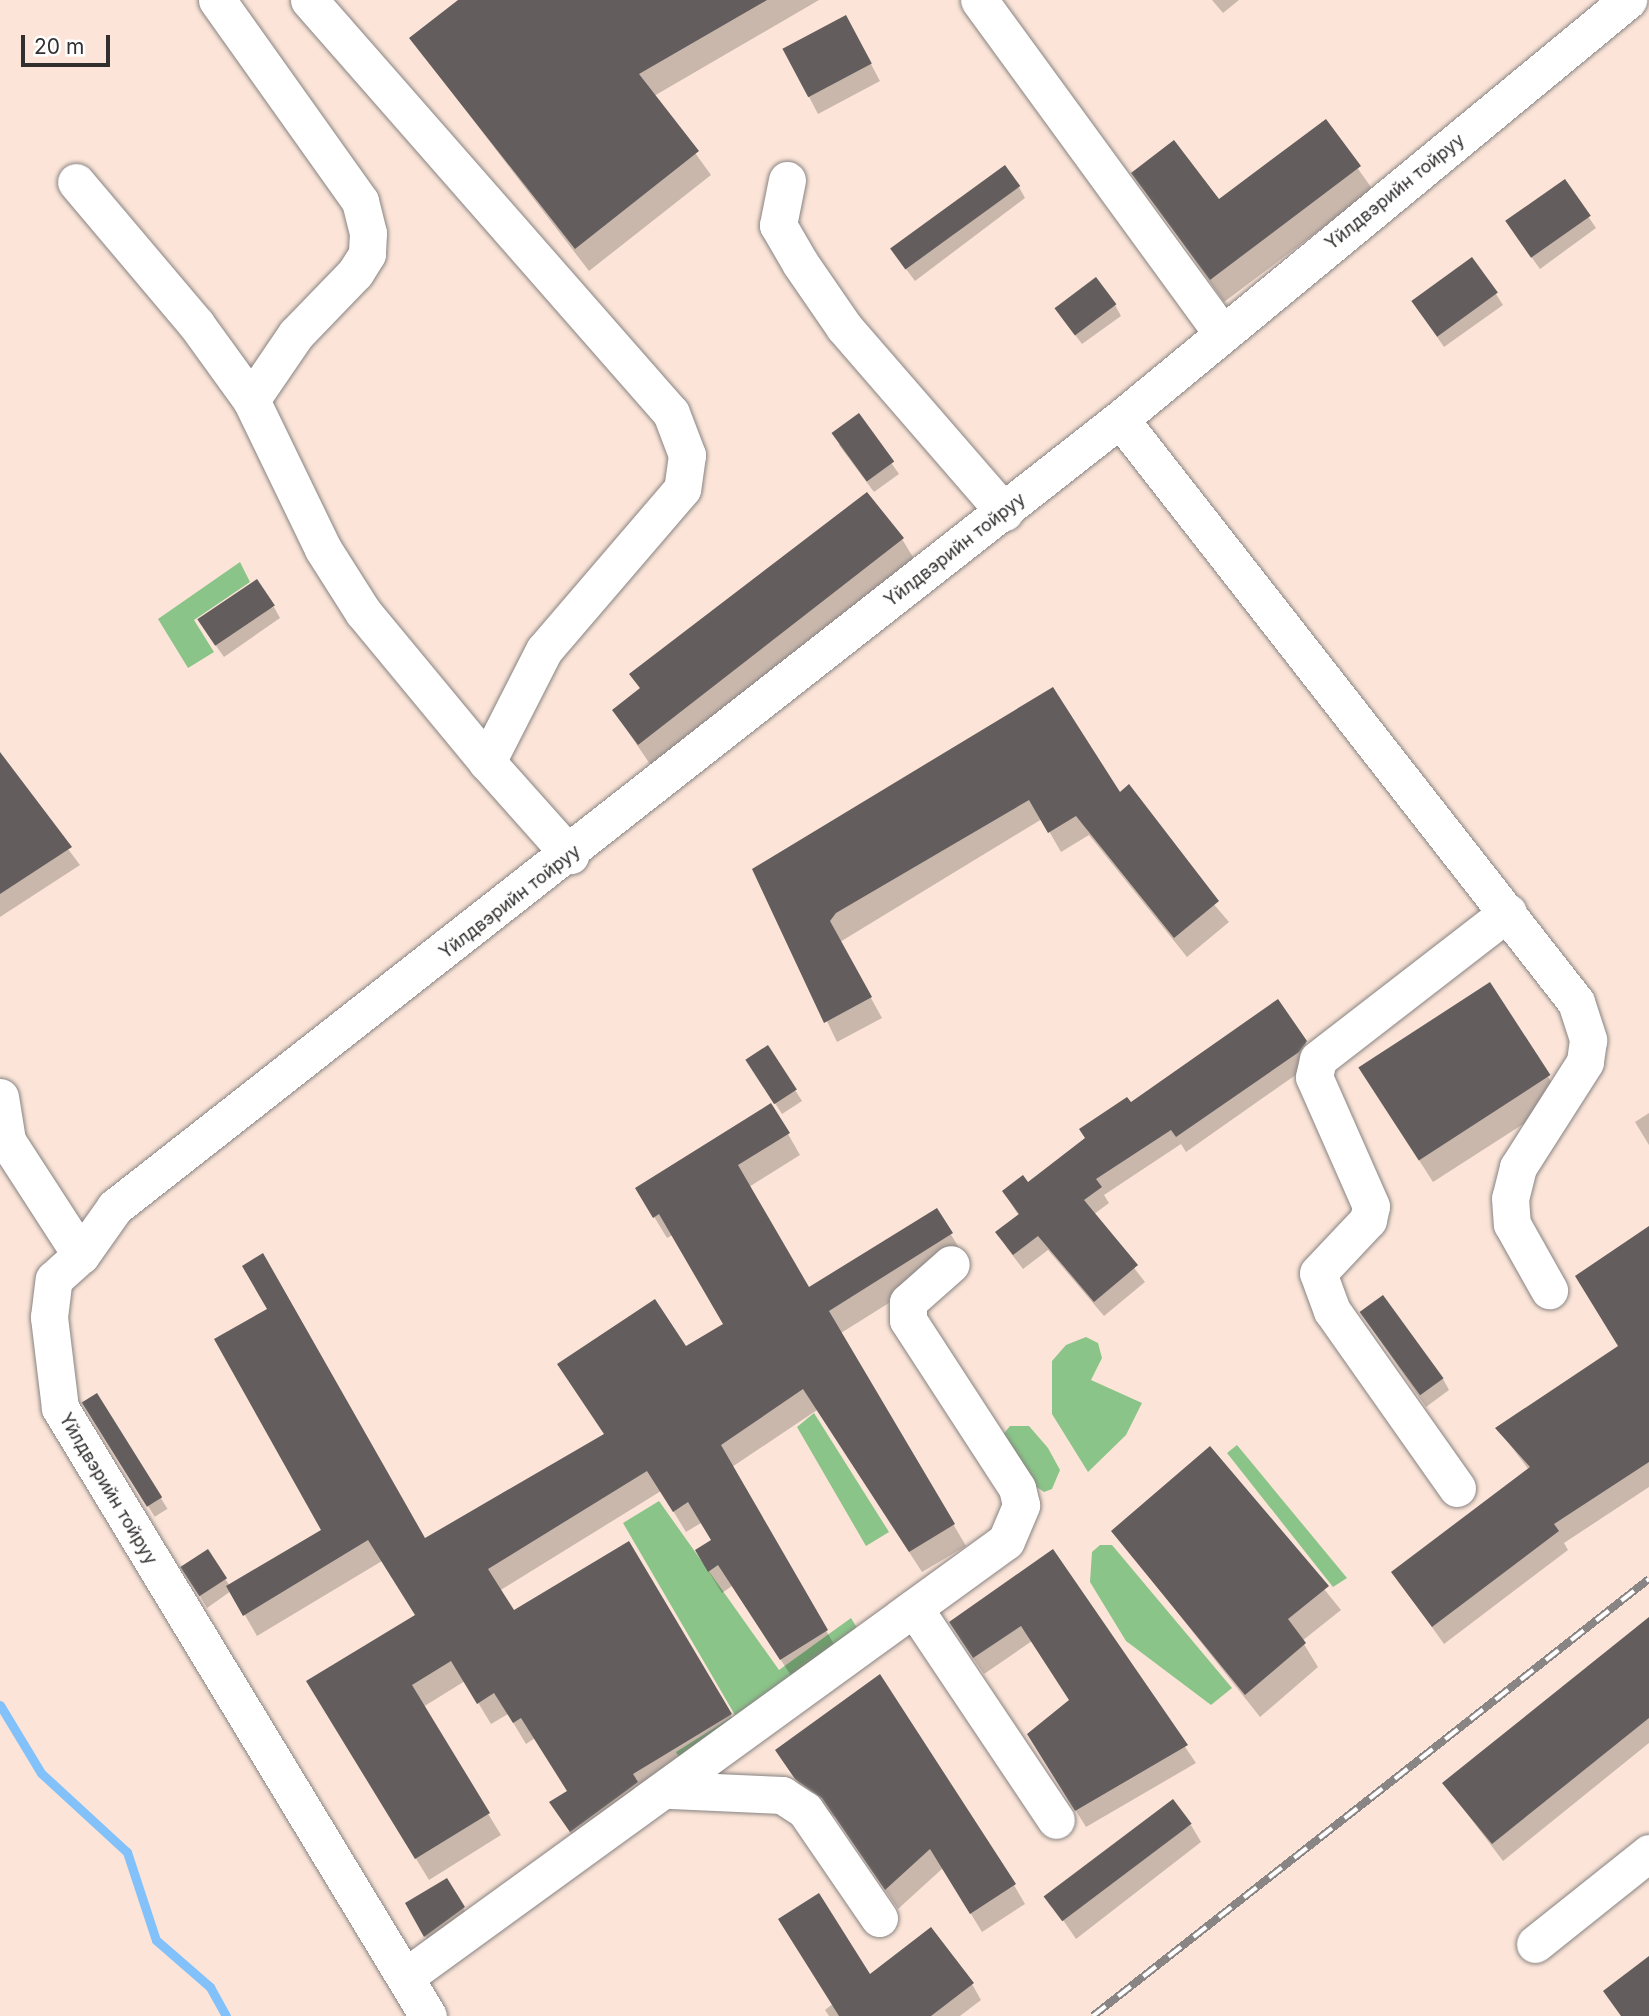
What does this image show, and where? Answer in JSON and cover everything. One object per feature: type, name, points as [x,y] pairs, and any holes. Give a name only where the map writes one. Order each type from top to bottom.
[{"type":"lane","points":[[217,0],[360,201],[368,233],[367,254],[355,273],[296,334],[251,400]]},
{"type":"lane","points":[[309,0],[671,413],[687,455],[682,489],[544,650],[487,762]]},
{"type":"lane","points":[[979,0],[1222,333]]},
{"type":"lane","name":"Үйлдвэрийн тойруу","points":[[429,2016],[60,1408],[49,1317],[54,1279],[81,1255],[114,1207],[570,855],[1004,512],[1628,0]]},
{"type":"lane","points":[[787,180],[778,225],[800,263],[844,327],[1004,512]]},
{"type":"lane","points":[[76,182],[196,324],[251,400],[323,549],[363,612],[487,762],[570,855]]},
{"type":"lane","points":[[1120,419],[1576,1002],[1588,1040],[1585,1062],[1518,1167],[1510,1198],[1512,1224],[1549,1290]]},
{"type":"lane","points":[[1457,1488],[1332,1311],[1318,1273],[1368,1220],[1371,1206],[1314,1077],[1318,1059],[1508,912]]},
{"type":"lane","points":[[0,1097],[3,1135],[81,1255]]},
{"type":"lane","points":[[405,1977],[671,1790],[1006,1541],[1021,1505],[1017,1488],[908,1320],[908,1302],[951,1264]]},
{"type":"lane","points":[[914,1608],[1056,1820]]},
{"type":"lane","points":[[671,1790],[782,1795],[805,1810],[879,1918]]},
{"type":"lane","points":[[1535,1944],[1649,1853]]},
{"type":"shaded area","points":[[0,0],[1649,0],[1649,2016],[0,2016]]},
{"type":"green space","points":[[240,562],[250,582],[194,620],[214,652],[188,668],[158,619]]},
{"type":"green space","points":[[1086,1337],[1098,1343],[1102,1358],[1091,1380],[1142,1403],[1126,1435],[1088,1472],[1052,1414],[1052,1361],[1066,1345]]},
{"type":"green space","points":[[814,1413],[889,1532],[866,1546],[797,1427]]},
{"type":"green space","points":[[1010,1426],[1029,1426],[1048,1448],[1060,1470],[1052,1489],[1044,1492],[1000,1462],[997,1442]]},
{"type":"green space","points":[[1237,1445],[1347,1578],[1333,1587],[1227,1453]]},
{"type":"green space","points":[[659,1501],[779,1670],[851,1618],[865,1641],[686,1769],[676,1752],[735,1715],[623,1523]]},
{"type":"green space","points":[[1100,1545],[1112,1545],[1232,1688],[1211,1705],[1126,1641],[1090,1582],[1092,1552]]},
{"type":"building","points":[[458,0],[767,0],[639,74],[699,151],[575,249],[409,38]]},
{"type":"building","points":[[846,15],[872,64],[808,97],[782,49]]},
{"type":"building","points":[[1326,119],[1361,166],[1210,280],[1131,173],[1174,140],[1219,199]]},
{"type":"building","points":[[1005,165],[1020,186],[905,269],[890,248]]},
{"type":"building","points":[[1565,179],[1591,216],[1531,258],[1505,221]]},
{"type":"building","points":[[1472,257],[1498,293],[1437,337],[1411,301]]},
{"type":"building","points":[[1096,277],[1116,304],[1075,335],[1054,308]]},
{"type":"building","points":[[859,413],[894,462],[867,482],[831,433]]},
{"type":"building","points":[[867,492],[904,538],[638,745],[612,710],[640,688],[629,674]]},
{"type":"building","points":[[257,579],[275,606],[215,646],[197,619]]},
{"type":"building","points":[[1053,687],[1120,792],[1129,784],[1219,901],[1174,938],[1076,816],[1048,833],[1029,800],[836,913],[830,921],[872,997],[824,1023],[752,869]]},
{"type":"building","points":[[0,752],[72,847],[0,894]]},
{"type":"building","points":[[1490,982],[1550,1075],[1419,1161],[1358,1068]]},
{"type":"building","points":[[1278,999],[1307,1041],[1299,1052],[1176,1137],[1171,1130],[1096,1179],[1102,1187],[1084,1200],[1138,1265],[1094,1302],[1038,1236],[1013,1255],[995,1232],[1019,1214],[1002,1191],[1023,1175],[1028,1182],[1085,1138],[1079,1129],[1127,1097],[1131,1102]]},
{"type":"building","points":[[768,1045],[797,1089],[774,1104],[745,1060]]},
{"type":"building","points":[[771,1103],[790,1133],[738,1165],[809,1287],[937,1208],[953,1233],[829,1311],[955,1524],[909,1552],[803,1389],[721,1445],[828,1630],[780,1660],[718,1565],[708,1572],[695,1550],[711,1540],[688,1502],[673,1512],[647,1471],[488,1569],[514,1610],[629,1541],[732,1714],[633,1774],[638,1782],[570,1832],[549,1802],[567,1791],[521,1718],[513,1723],[494,1693],[477,1704],[451,1661],[412,1685],[490,1813],[415,1859],[306,1681],[415,1615],[368,1540],[243,1616],[226,1586],[321,1530],[214,1339],[267,1309],[242,1266],[263,1253],[425,1538],[604,1434],[557,1364],[655,1299],[686,1346],[723,1324],[659,1214],[653,1218],[635,1188]]},
{"type":"building","points":[[1649,1226],[1649,1462],[1554,1524],[1559,1531],[1432,1627],[1391,1572],[1530,1467],[1495,1428],[1618,1346],[1575,1276]]},
{"type":"building","points":[[1383,1295],[1444,1378],[1420,1395],[1360,1312]]},
{"type":"building","points":[[97,1393],[162,1497],[147,1507],[82,1403]]},
{"type":"building","points":[[1210,1446],[1329,1586],[1288,1619],[1306,1643],[1245,1695],[1111,1531]]},
{"type":"building","points":[[208,1549],[227,1578],[199,1596],[180,1567]]},
{"type":"building","points":[[1053,1549],[1188,1745],[1075,1811],[1027,1734],[1069,1700],[1021,1626],[973,1658],[949,1622]]},
{"type":"building","points":[[1649,1617],[1649,1718],[1492,1844],[1442,1783]]},
{"type":"building","points":[[880,1674],[1016,1884],[970,1914],[930,1849],[885,1890],[822,1798],[795,1779],[775,1750]]},
{"type":"building","points":[[1173,1799],[1192,1824],[1062,1921],[1044,1896]]},
{"type":"building","points":[[447,1878],[465,1907],[424,1937],[405,1903]]},
{"type":"building","points":[[819,1893],[870,1974],[931,1927],[974,1983],[931,2016],[839,2016],[778,1919]]},
{"type":"building","points":[[1649,1956],[1649,2016],[1621,2016],[1603,1991]]},
{"type":"waterway","points":[[0,1705],[41,1773],[127,1852],[156,1940],[210,1987],[226,2016]]},
{"type":"railway","points":[[1093,2016],[1649,1579]]}]
